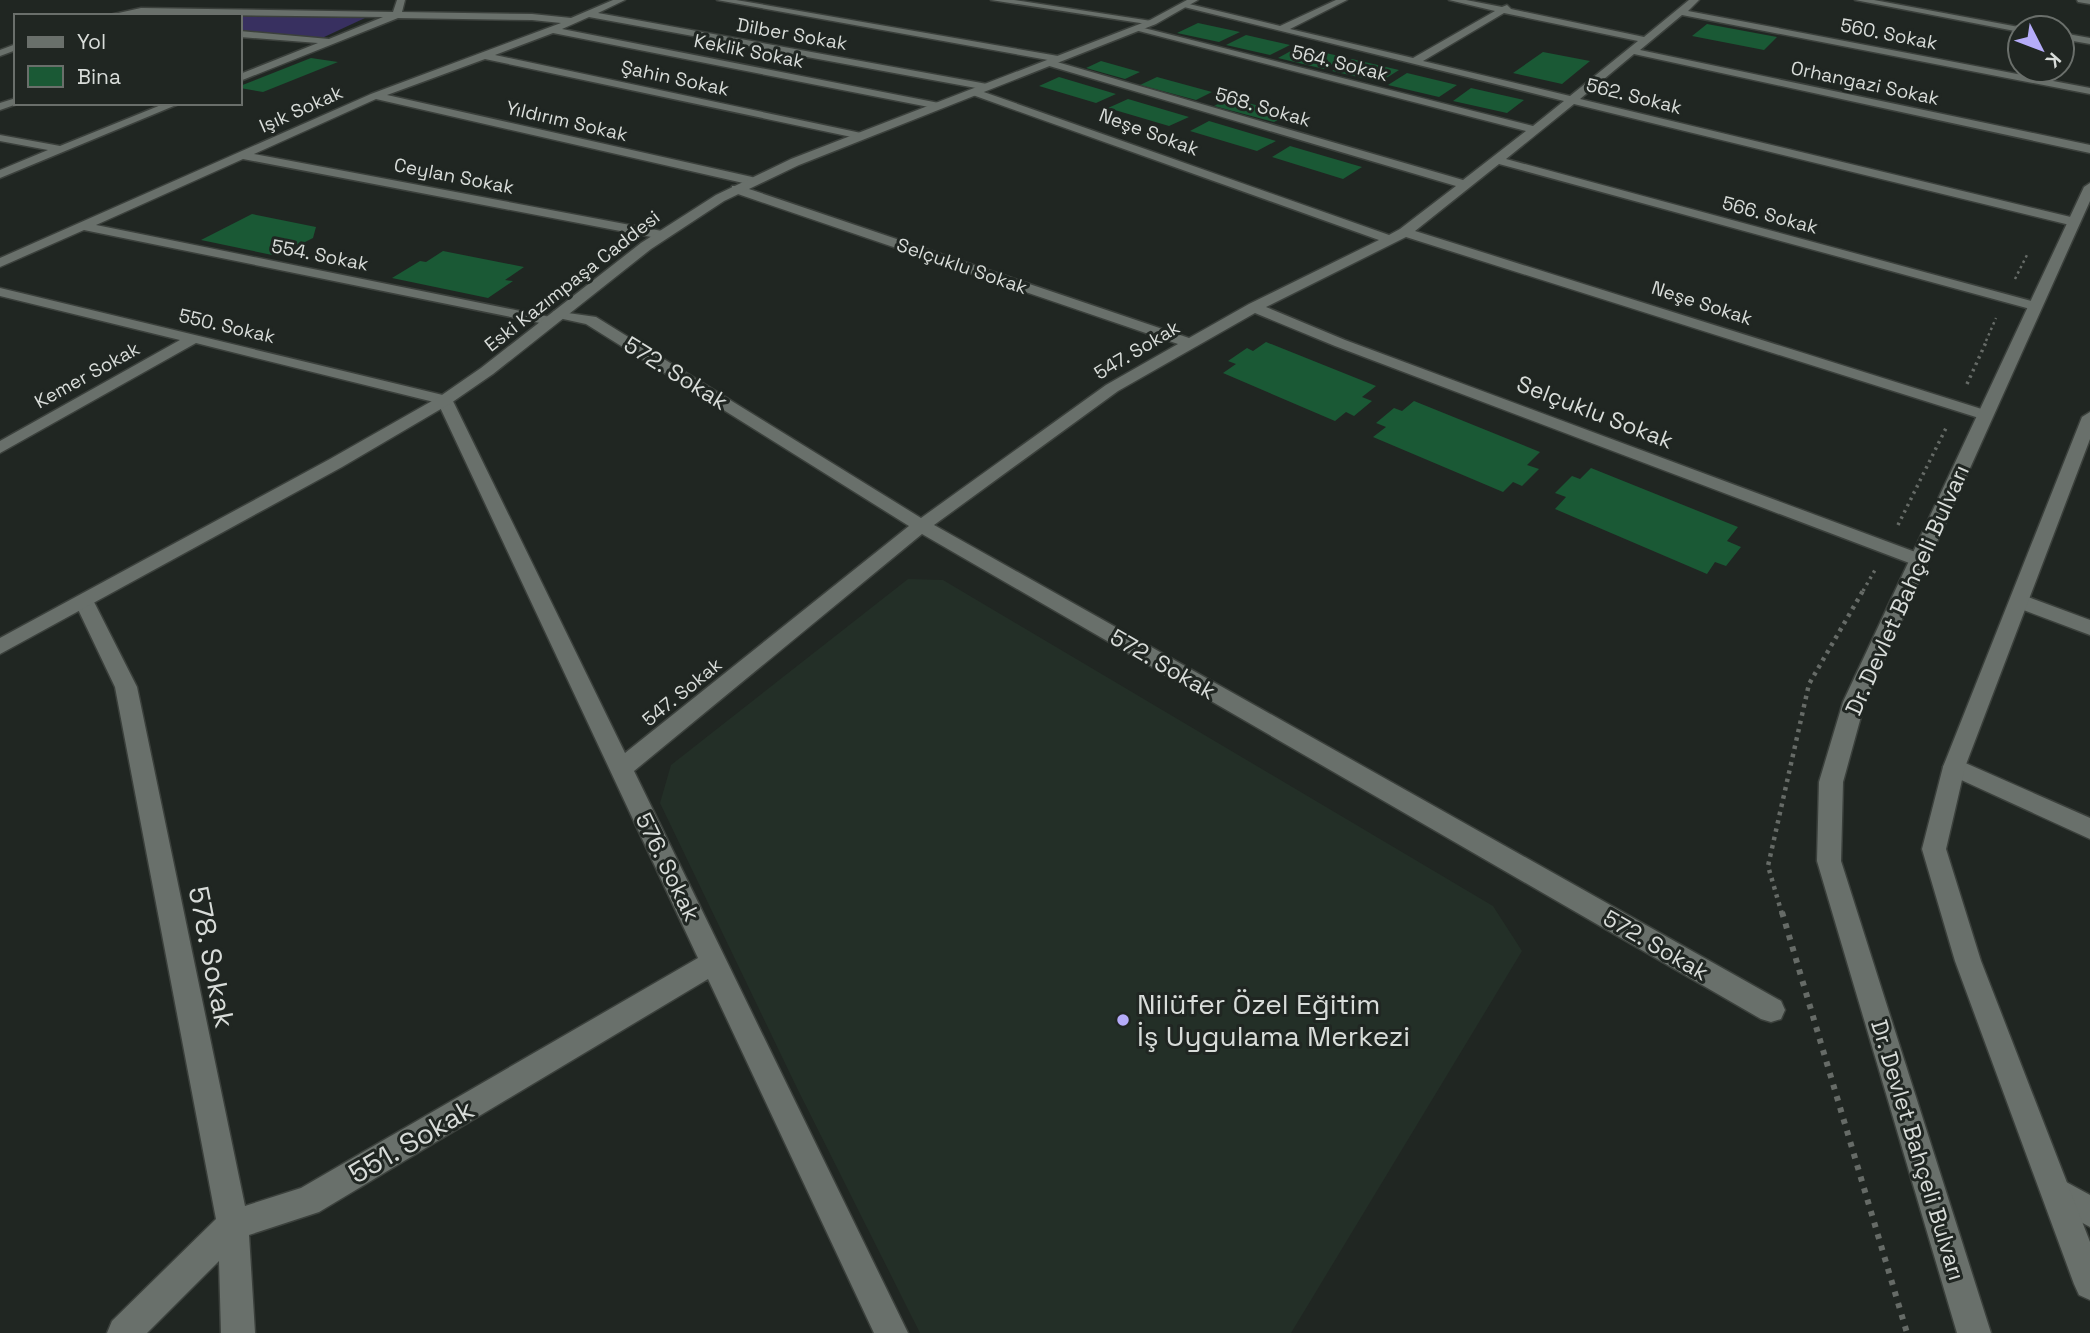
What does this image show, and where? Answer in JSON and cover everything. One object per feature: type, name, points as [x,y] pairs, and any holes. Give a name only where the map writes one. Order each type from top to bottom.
[{"type":"street","points":[[333,15],[339,0]]},
{"type":"street","points":[[397,15],[401,0]]},
{"type":"street","name":"Işık Sokak","points":[[0,263],[375,96],[591,15],[621,0]]},
{"type":"street","name":"568. Sokak","points":[[721,0],[1054,61],[1466,185]]},
{"type":"street","points":[[995,0],[1153,22]]},
{"type":"street","points":[[1282,29],[1343,0]]},
{"type":"street","name":"Orhangazi Sokak","points":[[1453,0],[2090,149]]},
{"type":"street","points":[[1415,61],[1521,0]]},
{"type":"street","name":"547. Sokak","points":[[621,769],[921,526],[1112,388],[1254,307],[1405,232],[1695,0]]},
{"type":"street","points":[[1859,0],[2006,26]]},
{"type":"street","points":[[2081,0],[2090,1]]},
{"type":"street","name":"Eski Kazımpaşa Caddesi","points":[[0,647],[85,603],[445,400],[487,371],[662,235],[752,181],[1136,29],[1189,3]]},
{"type":"street","name":"562. Sokak","points":[[1189,3],[1282,29],[2074,222]]},
{"type":"street","points":[[532,17],[546,6]]},
{"type":"street","name":"560. Sokak","points":[[1681,12],[2090,91]]},
{"type":"street","points":[[114,14],[532,17],[572,22]]},
{"type":"street","points":[[242,77],[397,15]]},
{"type":"street","name":"Dilber Sokak","points":[[591,15],[764,46],[980,90]]},
{"type":"street","name":"564. Sokak","points":[[1136,29],[1535,130]]},
{"type":"street","name":"Keklik Sokak","points":[[552,30],[939,106]]},
{"type":"street","points":[[242,34],[332,41]]},
{"type":"street","points":[[752,52],[764,46]]},
{"type":"street","name":"Şahin Sokak","points":[[482,55],[861,136]]},
{"type":"street","points":[[728,65],[740,58]]},
{"type":"street","name":"Neşe Sokak","points":[[980,90],[1389,239]]},
{"type":"street","name":"Yıldırım Sokak","points":[[375,96],[752,181]]},
{"type":"street","points":[[0,174],[171,105]]},
{"type":"street","points":[[0,138],[60,150]]},
{"type":"street","name":"Ceylan Sokak","points":[[239,155],[662,235]]},
{"type":"street","name":"566. Sokak","points":[[1497,160],[2034,306]]},
{"type":"street","name":"Dr. Devlet Bahçeli Bulvarı","points":[[1974,1333],[1829,860],[1831,782],[1854,702],[2090,187]]},
{"type":"street","name":"Selçuklu Sokak","points":[[736,190],[1189,342]]},
{"type":"street","name":"554. Sokak","points":[[82,226],[555,317]]},
{"type":"street","name":"Neşe Sokak","points":[[1405,232],[1985,415]]},
{"type":"street","name":"550. Sokak","points":[[0,292],[445,400]]},
{"type":"street","points":[[0,309],[24,298]]},
{"type":"street","name":"Selçuklu Sokak","points":[[1254,307],[1340,343],[1919,560]]},
{"type":"street","name":"572. Sokak","points":[[555,317],[591,320],[921,526],[1771,1010]]},
{"type":"street","name":"Kemer Sokak","points":[[0,448],[194,338]]},
{"type":"street","name":"576. Sokak","points":[[445,400],[891,1333]]},
{"type":"street","points":[[2090,417],[2085,445],[1954,767],[1934,849],[1968,961],[2090,1284]]},
{"type":"street","points":[[2020,601],[2090,628]]},
{"type":"street","name":"578. Sokak","points":[[85,603],[126,687],[233,1225],[238,1333]]},
{"type":"street","points":[[1954,767],[2090,829]]},
{"type":"street","name":"551. Sokak","points":[[124,1333],[233,1225],[308,1201],[714,962]]},
{"type":"street","points":[[2057,1192],[2090,1212]]},
{"type":"path","points":[[1809,684],[1768,866],[1907,1333]]},
{"type":"shaded area","points":[[242,16],[365,18],[322,38],[242,31]]},
{"type":"shaded area","name":"Nilüfer Özel Eğitim İş Uygulama Merkezi","points":[[908,579],[943,580],[1493,906],[1522,951],[1291,1333],[920,1333],[797,1088],[660,803],[671,765]]},
{"type":"building","points":[[1198,23],[1240,32],[1219,42],[1177,33]]},
{"type":"building","points":[[1707,24],[1777,37],[1764,50],[1692,36]]},
{"type":"building","points":[[1246,35],[1290,45],[1270,55],[1226,45]]},
{"type":"building","points":[[1298,47],[1344,57],[1324,69],[1278,58]]},
{"type":"building","points":[[1543,52],[1590,61],[1562,84],[1513,73]]},
{"type":"building","points":[[311,58],[338,62],[263,92],[242,88],[242,85]]},
{"type":"building","points":[[1352,59],[1399,70],[1380,82],[1332,71]]},
{"type":"building","points":[[1101,61],[1140,72],[1125,79],[1086,68]]},
{"type":"building","points":[[1407,73],[1457,85],[1439,97],[1388,85]]},
{"type":"building","points":[[1059,77],[1116,94],[1096,103],[1039,86]]},
{"type":"building","points":[[1157,77],[1212,92],[1196,100],[1140,85]]},
{"type":"building","points":[[1471,88],[1524,100],[1507,113],[1453,101]]},
{"type":"building","points":[[1230,98],[1289,114],[1274,122],[1214,106]]},
{"type":"building","points":[[1128,99],[1189,117],[1169,126],[1108,108]]},
{"type":"building","points":[[1209,121],[1276,141],[1257,151],[1190,131]]},
{"type":"building","points":[[1290,146],[1362,167],[1343,179],[1272,157]]},
{"type":"building","points":[[252,214],[316,227],[313,238],[277,256],[201,240]]},
{"type":"building","points":[[443,251],[524,267],[505,280],[513,281],[488,298],[392,278]]},
{"type":"building","points":[[1266,342],[1376,386],[1362,397],[1372,401],[1354,416],[1346,412],[1335,421],[1223,373],[1236,364],[1228,361],[1247,348],[1253,351]]},
{"type":"building","points":[[1414,401],[1540,452],[1527,465],[1539,469],[1522,486],[1513,482],[1503,492],[1373,437],[1386,427],[1376,423],[1394,408],[1402,411]]},
{"type":"building","points":[[1591,468],[1738,527],[1727,541],[1741,547],[1726,566],[1715,562],[1707,574],[1555,509],[1566,497],[1555,493],[1572,476],[1580,479]]},
{"type":"place","name":"Nilüfer Özel Eğitim İş Uygulama Merkezi","points":[[1123,1020]]}]
